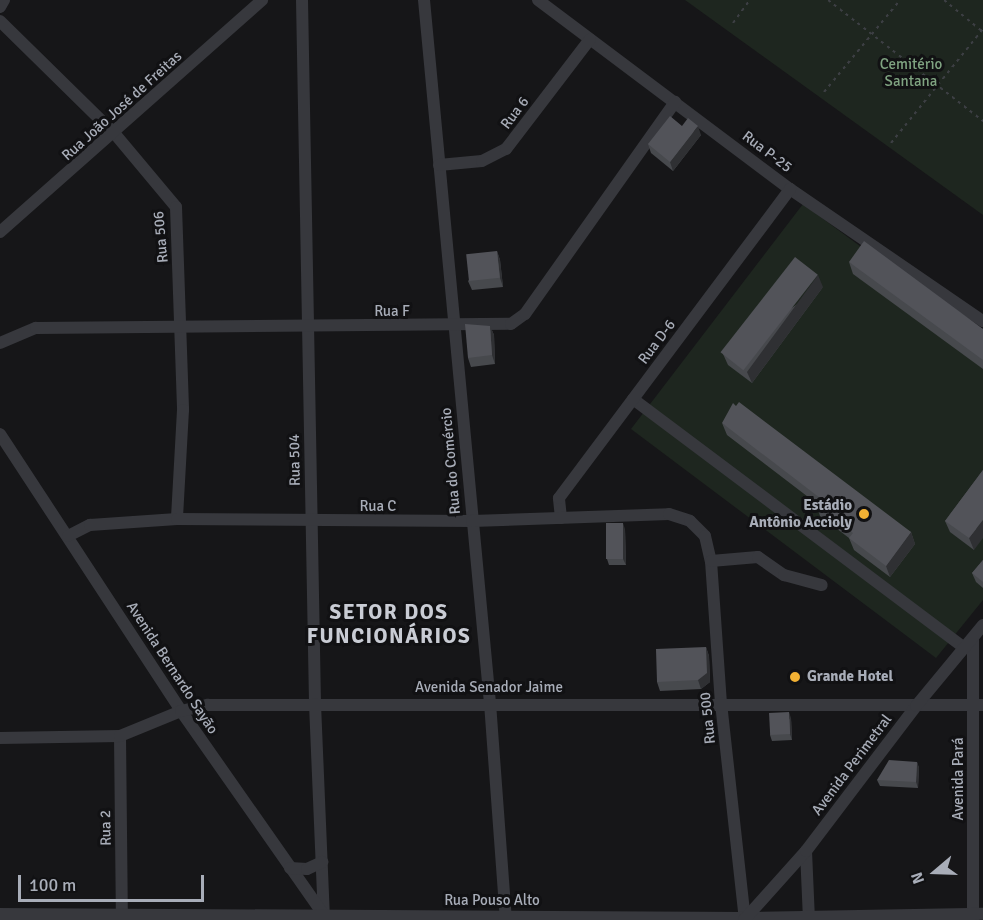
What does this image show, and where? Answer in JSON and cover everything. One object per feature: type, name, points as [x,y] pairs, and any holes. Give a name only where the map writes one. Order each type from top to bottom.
[{"type":"street","points":[[0,8],[4,0]]},
{"type":"street","name":"Rua João José de Freitas","points":[[0,232],[115,134],[262,0]]},
{"type":"street","name":"Rua 504","points":[[302,0],[315,704],[324,917]]},
{"type":"street","name":"Rua do Comércio","points":[[424,0],[490,703],[506,918]]},
{"type":"street","name":"Rua P-25","points":[[538,0],[790,189],[983,321]]},
{"type":"street","name":"Rua 506","points":[[0,21],[115,134],[176,207],[183,410],[177,519]]},
{"type":"street","name":"Rua 6","points":[[439,165],[482,161],[506,149],[590,39]]},
{"type":"street","name":"Rua F","points":[[0,343],[36,328],[181,325],[497,327],[511,324],[525,314],[675,102]]},
{"type":"street","name":"Rua D-6","points":[[561,518],[559,498],[790,189]]},
{"type":"street","points":[[633,399],[969,643]]},
{"type":"street","name":"Avenida Bernardo Sayão","points":[[0,434],[181,711],[324,917]]},
{"type":"street","name":"Rua C","points":[[68,536],[90,525],[177,519],[311,522],[472,521],[669,514],[690,521]]},
{"type":"street","name":"Rua 500","points":[[690,521],[705,536],[711,561],[721,704],[745,919]]},
{"type":"street","points":[[711,561],[758,556],[783,575],[822,585]]},
{"type":"street","name":"Avenida Perimetral","points":[[745,919],[806,851],[916,706],[983,625]]},
{"type":"street","name":"Avenida Pará","points":[[969,643],[979,705],[976,916]]},
{"type":"street","name":"Avenida Senador Jaime","points":[[0,738],[120,736],[181,711],[208,705],[490,703],[979,705]]},
{"type":"street","name":"Rua 2","points":[[120,736],[122,917]]},
{"type":"street","points":[[806,851],[809,918]]},
{"type":"street","points":[[290,868],[307,869],[322,862]]},
{"type":"street","name":"Rua Pouso Alto","points":[[0,914],[122,917],[745,919],[976,916]]},
{"type":"path","points":[[733,23],[750,0]]},
{"type":"path","points":[[828,0],[983,121]]},
{"type":"path","points":[[824,92],[900,0]]},
{"type":"path","points":[[891,143],[982,31],[944,0]]},
{"type":"green space","name":"Cemitério Santana","points":[[685,0],[983,0],[983,215]]},
{"type":"green space","name":"Estádio Antônio Accioly","points":[[803,204],[983,337],[983,600],[936,658],[631,429]]},
{"type":"building","points":[[670,116],[682,126],[688,118],[698,126],[670,162],[648,144]]},
{"type":"building","points":[[864,241],[983,329],[983,360],[849,262]]},
{"type":"building","points":[[497,251],[500,278],[469,281],[466,254]]},
{"type":"building","points":[[795,257],[818,275],[743,370],[721,352]]},
{"type":"building","points":[[465,324],[490,326],[492,355],[468,358]]},
{"type":"building","points":[[739,402],[911,532],[886,566],[849,538],[853,533],[816,504],[820,498],[722,423],[733,403],[736,406]]},
{"type":"building","points":[[983,470],[983,520],[969,538],[945,521]]},
{"type":"building","points":[[606,523],[623,523],[623,559],[606,559]]},
{"type":"building","points":[[983,560],[983,582],[972,573]]},
{"type":"building","points":[[706,647],[707,673],[698,680],[657,682],[656,649]]},
{"type":"building","points":[[789,712],[790,734],[770,735],[769,713]]},
{"type":"building","points":[[889,760],[917,762],[916,782],[877,780]]},
{"type":"place","name":"Estádio Antônio Accioly","points":[[864,514]]},
{"type":"place","name":"Grande Hotel","points":[[795,677]]},
{"type":"district","name":"SETOR DOS FUNCIONÁRIOS","points":[[389,624]]}]
